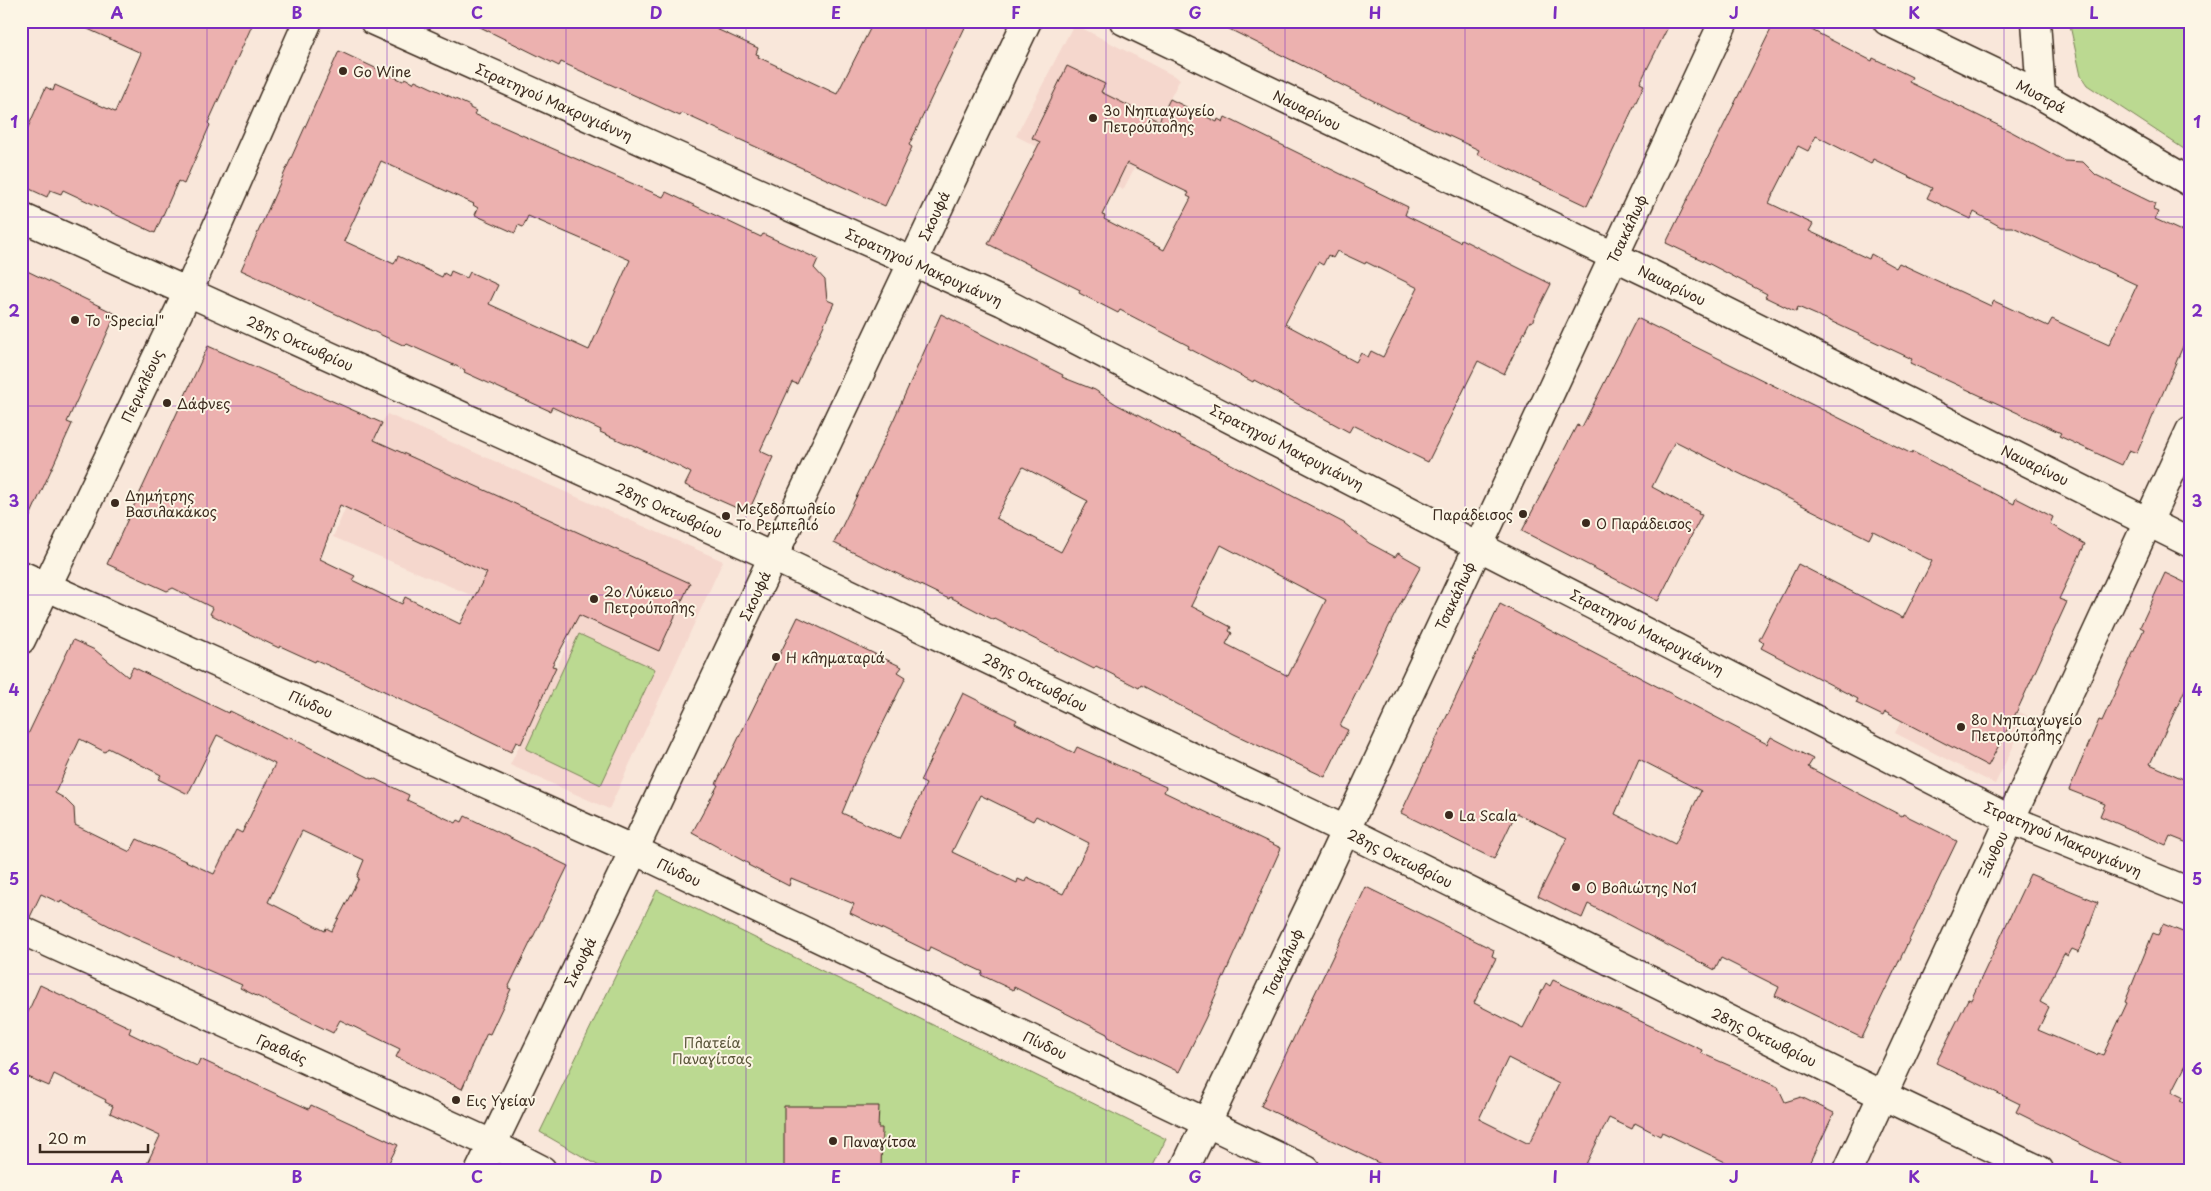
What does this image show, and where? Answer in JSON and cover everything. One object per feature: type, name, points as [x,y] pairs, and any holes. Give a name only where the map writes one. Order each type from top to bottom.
[{"type":"street","name":"Περικλέους","points":[[21,640],[188,292],[308,21]]},
{"type":"street","name":"Στρατηγού Μακρυγιάννη","points":[[374,21],[1012,307],[2009,819],[2190,892]]},
{"type":"street","name":"Σκουφά","points":[[480,1170],[1027,21]]},
{"type":"street","name":"Ναυαρίνου","points":[[1124,21],[1658,278],[2190,543]]},
{"type":"street","name":"Τσακάλωφ","points":[[1184,1170],[1724,21]]},
{"type":"street","name":"Μυστρά","points":[[1887,21],[2041,95],[2190,182]]},
{"type":"street","points":[[2034,23],[2041,95]]},
{"type":"street","name":"28ης Οκτωβρίου","points":[[21,217],[773,557],[1345,830],[1882,1095],[2039,1170]]},
{"type":"street","name":"Ξάνθου","points":[[1848,1170],[2190,431]]},
{"type":"street","name":"Πίνδου","points":[[21,574],[634,850],[1306,1170]]},
{"type":"street","name":"Γραβιάς","points":[[21,930],[492,1144],[542,1170]]},
{"type":"shaded area","name":"3ο Νηπιαγωγείο Πετρούπολης","points":[[1074,24],[1180,79],[1123,190],[1016,136]]},
{"type":"shaded area","name":"2ο Λύκειο Πετρούπολης","points":[[387,414],[723,561],[609,809],[510,765],[571,637],[333,537]]},
{"type":"shaded area","name":"8ο Νηπιαγωγείο Πετρούπολης","points":[[1928,669],[2028,716],[1995,784],[1895,733]]},
{"type":"green space","points":[[2069,21],[2176,21],[2190,33],[2190,153],[2087,85],[2081,76]]},
{"type":"green space","points":[[579,634],[655,669],[601,785],[526,749]]},
{"type":"green space","name":"Πλατεία Παναγίτσας","points":[[657,890],[1166,1139],[1151,1170],[606,1170],[540,1132]]},
{"type":"building","points":[[70,21],[254,21],[208,123],[210,125],[184,184],[178,181],[155,233],[63,190],[61,194],[50,190],[47,197],[21,185],[21,143],[46,87],[53,91],[55,85],[115,112],[141,53]]},
{"type":"building","points":[[468,21],[699,21],[758,48],[756,54],[759,55],[758,57],[837,94],[874,21],[968,21],[909,145],[912,147],[885,206],[682,113],[680,116],[561,62],[559,66]]},
{"type":"building","points":[[1213,21],[1671,21],[1640,83],[1644,85],[1587,206],[1477,154],[1479,150],[1398,113]]},
{"type":"building","points":[[1775,21],[1794,21],[1872,61],[1873,58],[1912,77],[1909,82],[2012,132],[2065,161],[2083,162],[2096,175],[2155,204],[2153,210],[2158,212],[2155,219],[2190,235],[2190,330],[2137,453],[2129,450],[2122,465],[2059,436],[2061,433],[1910,363],[1912,359],[1798,307],[1796,312],[1765,297],[1767,294],[1666,243]],"holes":[[[1816,136],[1871,164],[1873,159],[1932,188],[1927,198],[1971,219],[1974,212],[2001,227],[2013,227],[2137,285],[2109,345],[2052,319],[2048,326],[1994,301],[1991,306],[1899,263],[1896,268],[1871,254],[1869,259],[1809,231],[1813,224],[1769,203],[1798,146],[1808,151]]]},
{"type":"building","points":[[339,51],[403,81],[405,78],[413,83],[415,80],[470,106],[470,108],[476,111],[474,114],[663,197],[666,192],[761,237],[763,234],[818,259],[814,268],[825,280],[827,300],[834,303],[797,384],[792,382],[760,451],[773,457],[748,513],[685,485],[691,473],[680,467],[600,432],[601,430],[552,407],[550,411],[464,372],[465,370],[407,344],[405,346],[241,270]],"holes":[[[381,161],[474,204],[478,208],[475,215],[515,233],[518,225],[523,227],[528,216],[630,260],[589,350],[489,304],[498,285],[470,272],[467,278],[451,271],[449,276],[444,273],[442,277],[398,256],[394,264],[344,241]]]},
{"type":"building","points":[[1067,66],[1105,84],[1101,92],[1159,121],[1170,99],[1217,122],[1218,119],[1223,122],[1225,117],[1408,207],[1405,215],[1460,242],[1461,239],[1551,284],[1504,374],[1478,361],[1428,462],[1353,425],[1349,432],[1254,380],[1253,382],[1188,348],[1189,346],[1120,310],[1118,313],[1079,293],[1080,290],[988,244],[1040,142],[1032,138]],"holes":[[[1127,163],[1189,193],[1187,196],[1191,198],[1164,250],[1104,219],[1105,216],[1102,215]],[[1337,251],[1365,264],[1366,262],[1418,288],[1383,357],[1371,351],[1368,357],[1361,353],[1356,362],[1285,324],[1318,262],[1323,265],[1328,255],[1333,258]]]},
{"type":"building","points":[[21,268],[116,314],[67,422],[72,424],[21,536]]},
{"type":"building","points":[[941,314],[1063,375],[1062,377],[1095,390],[1116,404],[1344,523],[1369,543],[1395,557],[1398,553],[1421,566],[1397,610],[1340,726],[1348,730],[1325,777],[1234,734],[1141,685],[1139,688],[1096,666],[1094,669],[950,597],[949,599],[834,543],[893,421]],"holes":[[[1023,467],[1088,501],[1061,552],[996,518]],[[1221,545],[1326,600],[1288,676],[1226,644],[1232,633],[1229,631],[1231,627],[1191,606]]]},
{"type":"building","points":[[1637,318],[1912,454],[1913,452],[2014,504],[2016,498],[2053,517],[2050,524],[2085,544],[2059,599],[2067,602],[2017,711],[1988,766],[1885,712],[1883,716],[1856,703],[1858,699],[1761,648],[1764,643],[1759,640],[1798,564],[1903,618],[1932,561],[1873,531],[1869,539],[1675,441],[1652,487],[1702,515],[1658,601],[1522,531],[1577,425],[1582,427]]},
{"type":"building","points":[[208,346],[382,423],[374,440],[690,583],[659,651],[579,615],[552,666],[556,667],[521,744],[516,742],[511,752],[359,679],[280,646],[279,648],[239,629],[210,614],[213,608],[173,588],[167,591],[107,564]],"holes":[[[340,505],[487,573],[460,624],[405,597],[402,604],[352,580],[355,576],[320,559]]]},
{"type":"building","points":[[2165,573],[2190,585],[2190,679],[2150,764],[2190,782],[2190,844],[2170,836],[2166,845],[2100,816],[2105,804],[2069,790],[2099,720],[2102,721],[2144,629],[2140,627]]},
{"type":"building","points":[[1500,604],[1767,744],[1771,737],[1813,759],[1808,767],[1902,816],[1903,814],[1957,841],[1862,1038],[1775,996],[1779,987],[1721,958],[1715,970],[1588,904],[1582,918],[1538,896],[1567,838],[1516,813],[1494,859],[1401,813]],"holes":[[[1639,759],[1701,791],[1675,844],[1615,814]]]},
{"type":"building","points":[[798,617],[902,667],[898,672],[906,677],[859,772],[842,813],[899,839],[926,784],[920,781],[963,693],[1017,720],[1015,723],[1074,753],[1077,747],[1166,787],[1164,792],[1281,848],[1205,1019],[1179,1072],[1109,1038],[1107,1034],[1014,987],[1013,990],[981,975],[983,972],[930,947],[928,951],[850,913],[854,904],[791,878],[789,886],[692,833],[718,785],[716,784]],"holes":[[[980,795],[1033,821],[1036,816],[1089,843],[1063,894],[1027,877],[1025,882],[1018,879],[1017,883],[952,852]]]},
{"type":"building","points":[[73,640],[95,650],[128,677],[133,667],[228,713],[230,711],[287,739],[289,737],[372,779],[409,795],[407,800],[456,823],[458,820],[462,822],[465,816],[568,866],[508,988],[511,989],[490,1034],[487,1033],[462,1089],[396,1057],[400,1049],[340,1020],[333,1033],[240,988],[242,985],[125,934],[61,901],[60,903],[41,894],[30,917],[21,915],[21,749]],"holes":[[[217,735],[275,764],[242,833],[236,830],[214,874],[137,839],[130,852],[75,825],[74,808],[64,798],[55,793],[80,739],[105,752],[108,748],[161,775],[158,779],[188,794]],[[302,831],[364,860],[357,877],[359,878],[332,931],[326,928],[325,931],[268,902]]]},
{"type":"building","points":[[2030,874],[2098,902],[2079,952],[2072,949],[2068,956],[2064,954],[2040,1002],[2049,1007],[2038,1030],[2097,1055],[2098,1053],[2103,1055],[2127,1003],[2125,1002],[2153,933],[2158,935],[2163,924],[2190,935],[2190,1057],[2172,1092],[2182,1097],[2180,1101],[2190,1105],[2190,1170],[2133,1170],[2016,1112],[2020,1104],[1936,1063],[1968,999],[1971,1000]]},
{"type":"building","points":[[1366,887],[1494,950],[1492,956],[1496,958],[1474,1003],[1523,1028],[1546,983],[1550,986],[1553,980],[1702,1050],[1701,1053],[1778,1087],[1785,1102],[1801,1097],[1834,1113],[1807,1170],[1742,1170],[1662,1132],[1660,1136],[1635,1123],[1632,1129],[1609,1118],[1583,1170],[1393,1170],[1261,1106]],"holes":[[[1508,1058],[1559,1084],[1529,1144],[1479,1119]]]},
{"type":"building","points":[[40,985],[131,1028],[129,1033],[197,1066],[200,1059],[309,1109],[311,1105],[398,1145],[385,1170],[144,1170],[160,1136],[110,1113],[113,1106],[105,1102],[106,1100],[54,1074],[49,1086],[21,1074],[21,1028]]},
{"type":"building","name":"Παναγίτσα","points":[[784,1106],[879,1106],[878,1128],[882,1128],[881,1170],[784,1170]]},
{"type":"place","name":"Go Wine","points":[[343,71]]},
{"type":"place","name":"3ο Νηπιαγωγείο Πετρούπολης","points":[[1093,118]]},
{"type":"place","name":"Το \"Special\"","points":[[75,320]]},
{"type":"place","name":"Δάφνες","points":[[167,403]]},
{"type":"place","name":"Δημήτρης Βασιλακάκος","points":[[115,503]]},
{"type":"place","name":"Παράδεισος","points":[[1523,514]]},
{"type":"place","name":"Μεζεδοπωλείο Το Ρεμπελιό","points":[[726,516]]},
{"type":"place","name":"Ο Παράδεισος","points":[[1586,523]]},
{"type":"place","name":"2ο Λύκειο Πετρούπολης","points":[[594,599]]},
{"type":"place","name":"Η κληματαριά","points":[[776,657]]},
{"type":"place","name":"8ο Νηπιαγωγείο Πετρούπολης","points":[[1961,727]]},
{"type":"place","name":"La Scala","points":[[1449,815]]},
{"type":"place","name":"Ο Βολιώτης Νο1","points":[[1576,887]]},
{"type":"place","name":"Εις Υγείαν","points":[[456,1100]]},
{"type":"place","name":"Παναγίτσα","points":[[833,1141]]}]
